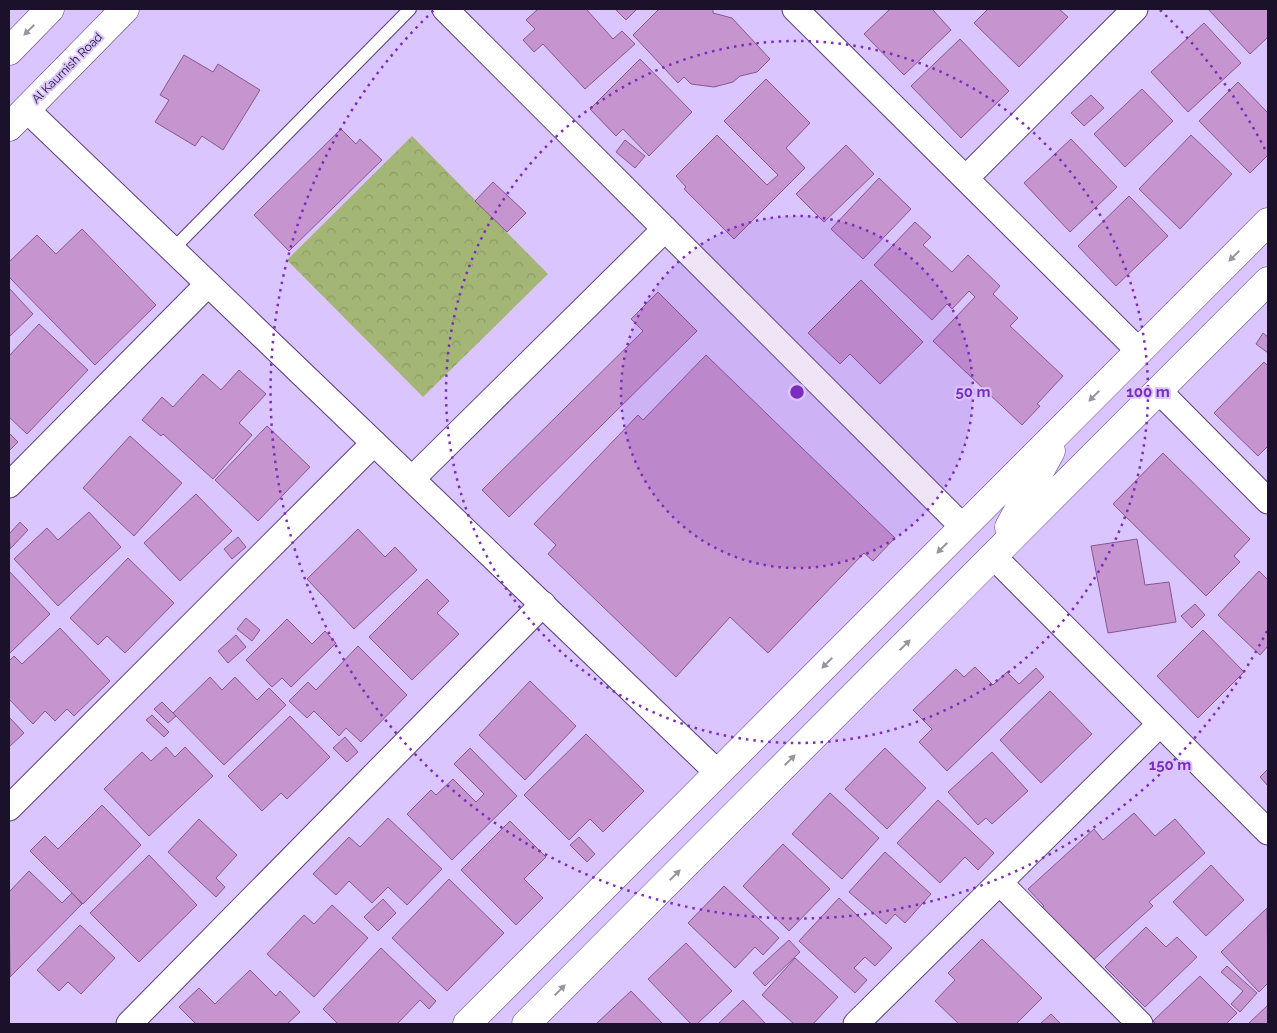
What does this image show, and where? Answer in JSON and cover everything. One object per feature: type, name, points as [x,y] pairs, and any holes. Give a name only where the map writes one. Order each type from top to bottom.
[{"type":"street","points":[[9,50],[50,9]]},
{"type":"street","name":"Al Kaurnish Road","points":[[18,118],[125,9]]},
{"type":"street","points":[[445,9],[963,527]]},
{"type":"street","points":[[966,178],[1135,9]]},
{"type":"street","points":[[803,11],[1139,351]]},
{"type":"street","points":[[18,118],[173,249],[718,772]]},
{"type":"street","points":[[466,1024],[1268,222]]},
{"type":"street","points":[[412,479],[665,229]]},
{"type":"street","points":[[526,1024],[1268,281]]},
{"type":"street","points":[[9,485],[208,284]]},
{"type":"street","points":[[1159,391],[1268,501]]},
{"type":"street","points":[[993,556],[1066,424]]},
{"type":"street","points":[[9,808],[374,443]]},
{"type":"street","points":[[993,556],[1268,832]]},
{"type":"street","points":[[129,1024],[543,604]]},
{"type":"street","points":[[856,1024],[1160,724]]},
{"type":"street","points":[[1000,883],[1140,1024]]},
{"type":"lane","points":[[173,249],[410,9]]},
{"type":"green space","points":[[412,136],[548,274],[423,397],[287,260]]},
{"type":"building","points":[[538,9],[586,9],[613,39],[622,31],[635,44],[585,89],[543,44],[534,52],[523,40],[535,29],[526,20]]},
{"type":"building","points":[[615,9],[637,9],[626,20]]},
{"type":"building","points":[[659,9],[713,9],[713,13],[732,18],[770,59],[757,72],[740,76],[733,82],[714,87],[691,84],[684,77],[678,83],[633,35]]},
{"type":"building","points":[[890,9],[934,9],[951,30],[904,75],[864,34]]},
{"type":"building","points":[[988,9],[1059,9],[1068,17],[1019,67],[974,23]]},
{"type":"building","points":[[1208,9],[1268,9],[1268,37],[1250,54]]},
{"type":"building","points":[[1204,23],[1241,63],[1188,112],[1151,72]]},
{"type":"building","points":[[960,39],[1009,91],[961,138],[911,86]]},
{"type":"building","points":[[184,55],[213,72],[218,64],[260,90],[223,150],[202,136],[195,146],[155,122],[169,100],[160,95]]},
{"type":"building","points":[[640,59],[692,112],[649,156],[623,129],[616,136],[590,109]]},
{"type":"building","points":[[766,79],[810,123],[786,148],[805,168],[734,239],[684,189],[686,187],[676,176],[717,135],[767,185],[778,175],[724,121]]},
{"type":"building","points":[[1238,82],[1268,113],[1268,155],[1250,173],[1199,121]]},
{"type":"building","points":[[1142,89],[1173,121],[1125,167],[1094,134]]},
{"type":"building","points":[[1091,95],[1104,108],[1084,126],[1071,113]]},
{"type":"building","points":[[341,129],[356,144],[360,139],[382,160],[289,251],[254,215]]},
{"type":"building","points":[[1191,135],[1232,174],[1180,229],[1139,189]]},
{"type":"building","points":[[1071,139],[1117,187],[1070,232],[1024,183]]},
{"type":"building","points":[[625,140],[645,156],[635,168],[616,152]]},
{"type":"building","points":[[846,145],[874,174],[824,222],[796,194]]},
{"type":"building","points":[[879,178],[911,209],[863,259],[831,229]]},
{"type":"building","points":[[493,182],[526,213],[507,232],[475,201]]},
{"type":"building","points":[[1129,196],[1168,236],[1116,286],[1078,246]]},
{"type":"building","points":[[915,222],[931,237],[923,245],[952,272],[968,255],[1000,286],[993,294],[1018,318],[1010,326],[1063,376],[1037,404],[1040,406],[1022,425],[933,341],[975,297],[969,291],[952,309],[947,304],[932,320],[874,265]]},
{"type":"building","points":[[82,229],[156,305],[95,365],[9,277],[9,262],[37,235],[56,254]]},
{"type":"building","points":[[861,280],[923,342],[880,384],[850,354],[840,364],[808,333]]},
{"type":"building","points":[[9,288],[33,314],[9,337]]},
{"type":"building","points":[[658,292],[697,331],[509,517],[482,490],[643,331],[631,319]]},
{"type":"building","points":[[39,324],[88,370],[27,434],[9,417],[9,356]]},
{"type":"building","points":[[1263,333],[1268,337],[1268,353],[1256,344]]},
{"type":"building","points":[[706,355],[895,538],[873,561],[864,553],[768,653],[730,617],[676,677],[548,554],[556,545],[534,524],[638,415],[643,420]]},
{"type":"building","points":[[1264,362],[1268,366],[1268,446],[1258,456],[1214,413]]},
{"type":"building","points":[[239,370],[266,394],[239,423],[252,435],[213,479],[163,434],[161,436],[142,420],[162,397],[173,407],[203,374],[221,390]]},
{"type":"building","points":[[267,426],[310,467],[258,521],[215,480]]},
{"type":"building","points":[[9,433],[18,442],[9,451]]},
{"type":"building","points":[[130,436],[182,483],[134,536],[83,488]]},
{"type":"building","points":[[1163,453],[1250,539],[1234,556],[1240,562],[1206,596],[1113,504]]},
{"type":"building","points":[[196,494],[232,531],[180,581],[144,543]]},
{"type":"building","points":[[89,512],[121,547],[58,606],[14,559],[47,528],[58,540]]},
{"type":"building","points":[[20,522],[28,530],[10,549],[9,534]]},
{"type":"building","points":[[358,529],[385,557],[395,547],[417,570],[354,629],[307,579]]},
{"type":"building","points":[[238,537],[246,547],[232,559],[224,549]]},
{"type":"building","points":[[1137,539],[1145,585],[1169,582],[1176,622],[1108,633],[1091,546]]},
{"type":"building","points":[[128,558],[174,603],[125,653],[107,636],[98,645],[70,618]]},
{"type":"building","points":[[9,571],[50,614],[9,654]]},
{"type":"building","points":[[1259,571],[1268,580],[1268,646],[1260,655],[1218,615]]},
{"type":"building","points":[[427,579],[449,601],[437,613],[459,634],[412,680],[369,637]]},
{"type":"building","points":[[1195,604],[1205,615],[1192,628],[1181,616]]},
{"type":"building","points":[[246,618],[260,630],[252,641],[237,629]]},
{"type":"building","points":[[287,619],[312,644],[325,631],[336,643],[291,687],[282,678],[272,687],[246,660]]},
{"type":"building","points":[[60,628],[110,681],[74,716],[67,709],[55,721],[45,711],[33,724],[9,699],[9,661],[14,656],[22,664]]},
{"type":"building","points":[[1203,630],[1244,672],[1198,718],[1157,676]]},
{"type":"building","points":[[236,635],[246,647],[228,663],[218,651]]},
{"type":"building","points":[[358,646],[407,695],[361,742],[346,728],[339,736],[314,711],[307,718],[289,701],[308,682],[316,690]]},
{"type":"building","points":[[975,667],[993,685],[1007,672],[1019,684],[1036,668],[1044,677],[947,771],[919,742],[932,729],[913,710],[956,669],[964,677]]},
{"type":"building","points":[[210,677],[222,690],[235,677],[257,700],[269,688],[286,705],[224,765],[173,713]]},
{"type":"building","points":[[530,681],[576,726],[525,780],[479,735]]},
{"type":"building","points":[[1050,691],[1092,734],[1041,783],[1000,740]]},
{"type":"building","points":[[162,702],[176,716],[168,723],[154,709]]},
{"type":"building","points":[[152,715],[169,732],[164,737],[146,720]]},
{"type":"building","points":[[290,716],[330,757],[287,799],[281,793],[262,811],[228,776]]},
{"type":"building","points":[[9,717],[24,733],[9,747]]},
{"type":"building","points":[[586,734],[644,791],[603,832],[590,819],[569,840],[524,795]]},
{"type":"building","points":[[345,737],[358,752],[347,762],[333,748]]},
{"type":"building","points":[[166,747],[175,757],[185,747],[213,776],[149,836],[104,789],[142,752],[151,761]]},
{"type":"building","points":[[470,748],[517,796],[452,860],[407,814],[431,790],[436,795],[453,779],[476,802],[484,794],[454,764]]},
{"type":"building","points":[[885,748],[926,788],[887,829],[845,789]]},
{"type":"building","points":[[992,752],[1028,791],[992,824],[986,818],[978,825],[948,792]]},
{"type":"building","points":[[1268,769],[1268,786],[1260,777]]},
{"type":"building","points":[[830,793],[879,838],[842,879],[792,834]]},
{"type":"building","points":[[938,800],[994,853],[978,870],[965,857],[940,883],[897,843]]},
{"type":"building","points":[[102,805],[141,845],[83,904],[30,851],[45,836],[58,849]]},
{"type":"building","points":[[1134,813],[1155,836],[1175,819],[1205,853],[1149,902],[1153,906],[1090,963],[1039,910],[1044,906],[1028,889],[1094,829],[1103,840]]},
{"type":"building","points":[[388,818],[442,869],[407,905],[388,887],[372,903],[349,881],[336,895],[313,874],[349,837],[360,847]]},
{"type":"building","points":[[199,819],[237,855],[216,878],[225,887],[216,897],[168,852]]},
{"type":"building","points":[[510,821],[546,857],[524,879],[543,898],[516,925],[461,870]]},
{"type":"building","points":[[579,837],[595,854],[587,862],[570,845]]},
{"type":"building","points":[[783,844],[830,889],[789,931],[743,886]]},
{"type":"building","points":[[885,852],[931,894],[905,923],[895,914],[886,924],[849,892]]},
{"type":"building","points":[[149,855],[197,905],[139,962],[90,913]]},
{"type":"building","points":[[1211,865],[1244,900],[1206,936],[1173,902]]},
{"type":"building","points":[[29,871],[62,903],[72,893],[82,904],[10,977],[9,892]]},
{"type":"building","points":[[449,879],[504,933],[447,991],[392,938]]},
{"type":"building","points":[[724,886],[779,938],[763,955],[755,947],[735,968],[688,923]]},
{"type":"building","points":[[839,898],[892,948],[875,966],[865,957],[854,968],[867,980],[855,993],[799,941]]},
{"type":"building","points":[[383,899],[396,913],[378,931],[364,917]]},
{"type":"building","points":[[332,905],[368,938],[314,997],[267,954],[304,915],[314,924]]},
{"type":"building","points":[[1267,908],[1268,983],[1259,992],[1221,952]]},
{"type":"building","points":[[80,925],[115,958],[81,994],[68,982],[59,991],[37,970]]},
{"type":"building","points":[[1146,927],[1166,947],[1177,937],[1197,957],[1145,1007],[1105,967]]},
{"type":"building","points":[[982,939],[1042,998],[1016,1024],[959,1024],[935,1001],[955,980],[948,973]]},
{"type":"building","points":[[789,940],[800,952],[765,986],[753,973]]},
{"type":"building","points":[[686,943],[732,991],[697,1024],[691,1024],[648,979]]},
{"type":"building","points":[[381,948],[436,1001],[429,1009],[420,1000],[397,1024],[338,1024],[323,1009]]},
{"type":"building","points":[[795,958],[838,997],[813,1024],[794,1024],[762,995]]},
{"type":"building","points":[[1227,966],[1257,993],[1240,1012],[1231,1004],[1243,991],[1221,972]]},
{"type":"building","points":[[250,970],[276,996],[280,991],[300,1012],[287,1024],[196,1024],[179,1007],[199,988],[215,1004]]},
{"type":"building","points":[[1200,976],[1237,1013],[1226,1024],[1156,1024],[1153,1021]]},
{"type":"building","points":[[631,991],[663,1024],[596,1024]]},
{"type":"building","points":[[743,1000],[766,1024],[718,1024]]},
{"type":"building","points":[[1268,1005],[1268,1024],[1248,1024]]},
{"type":"building","points":[[1051,1014],[1061,1024],[1040,1024]]}]
